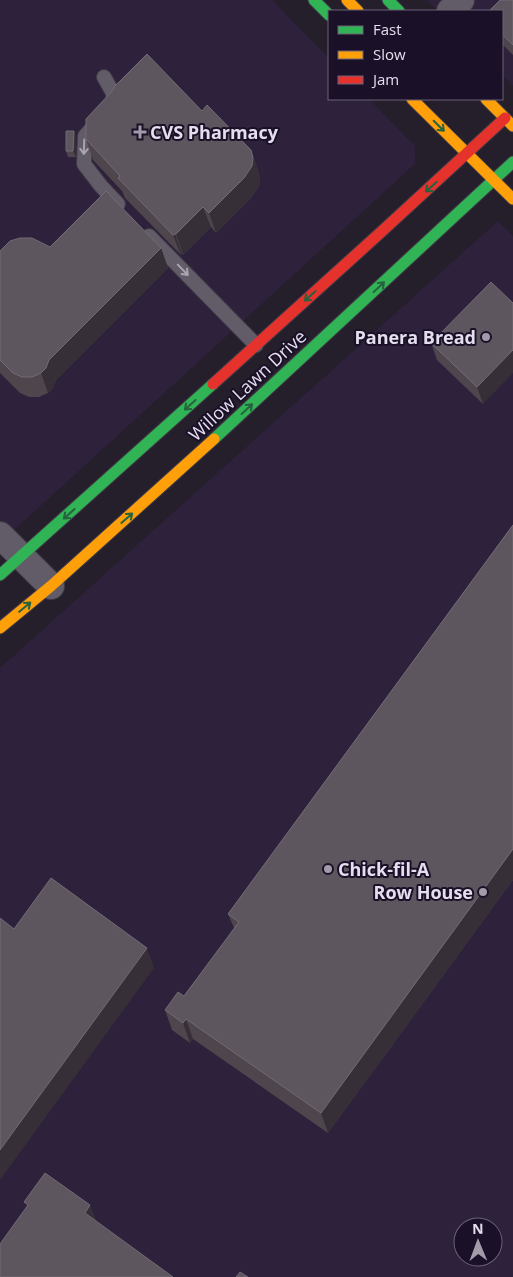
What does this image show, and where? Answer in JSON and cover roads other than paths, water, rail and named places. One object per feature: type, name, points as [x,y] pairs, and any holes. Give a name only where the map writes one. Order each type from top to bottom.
[{"type":"main road","points":[[314,0],[328,14]]},
{"type":"main road","points":[[347,0],[357,10]]},
{"type":"main road","points":[[388,0],[399,10]]},
{"type":"main road","points":[[413,100],[513,199]]},
{"type":"main road","points":[[487,100],[509,122]]},
{"type":"main road","name":"Willow Lawn Drive","points":[[0,575],[256,346],[466,154],[509,122]]},
{"type":"main road","name":"Willow Lawn Drive","points":[[0,628],[51,586],[177,474],[513,162]]},
{"type":"street","points":[[451,10],[461,0]]},
{"type":"street","points":[[0,535],[51,586]]},
{"type":"lane","points":[[104,77],[113,93],[114,104],[85,136],[84,164],[100,186],[128,214]]},
{"type":"lane","points":[[142,228],[256,346]]},
{"type":"place","name":"CVS Pharmacy","points":[[140,132]]},
{"type":"place","name":"Panera Bread","points":[[486,337]]},
{"type":"place","name":"Chick-fil-A","points":[[328,869]]},
{"type":"place","name":"Row House","points":[[483,892]]}]
